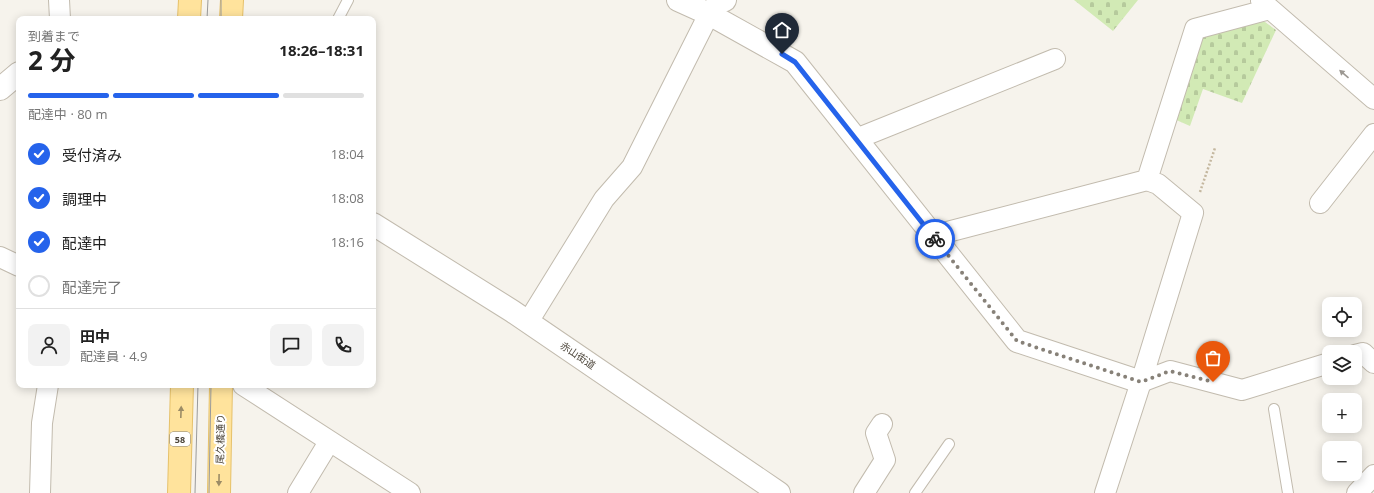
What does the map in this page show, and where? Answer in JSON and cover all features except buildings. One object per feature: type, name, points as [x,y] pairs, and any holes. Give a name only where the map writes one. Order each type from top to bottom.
[{"type":"main road","points":[[189,16],[190,0]]},
{"type":"main road","points":[[231,16],[232,0]]},
{"type":"main road","name":"58","points":[[179,493],[182,388]]},
{"type":"main road","name":"尾久橋通り","points":[[219,493],[221,388]]},
{"type":"street","points":[[59,0],[60,16]]},
{"type":"street","points":[[528,322],[604,199],[632,166],[699,4],[795,62],[1017,341],[1141,382],[1170,371],[1242,390],[1322,365]]},
{"type":"street","points":[[1147,180],[1195,29],[1265,4],[1374,99]]},
{"type":"street","points":[[856,139],[1055,59]]},
{"type":"street","points":[[0,89],[16,76]]},
{"type":"street","points":[[1320,203],[1374,134]]},
{"type":"street","points":[[932,236],[1147,180],[1158,184],[1193,213],[1105,493]]},
{"type":"street","name":"赤山街道","points":[[376,226],[528,322],[776,492]]},
{"type":"street","points":[[0,257],[16,265]]},
{"type":"street","points":[[1362,353],[1374,362]]},
{"type":"street","points":[[40,493],[42,423],[48,388]]},
{"type":"street","points":[[248,388],[410,493]]},
{"type":"street","points":[[864,493],[885,460],[876,433],[882,424]]},
{"type":"street","points":[[298,493],[329,442]]},
{"type":"street","points":[[1357,493],[1374,475]]},
{"type":"lane","points":[[340,16],[348,0]]},
{"type":"lane","points":[[1274,409],[1288,493]]},
{"type":"lane","points":[[915,493],[949,444]]},
{"type":"path","points":[[1193,213],[1215,148]]},
{"type":"green space","points":[[1074,0],[1138,0],[1113,31]]},
{"type":"green space","points":[[1260,21],[1265,22],[1276,30],[1242,103],[1203,89],[1190,126],[1174,119],[1202,38]]},
{"type":"tram line","points":[[207,16],[208,0]]},
{"type":"tram line","points":[[221,0],[221,16]]},
{"type":"tram line","points":[[195,493],[198,388]]},
{"type":"tram line","points":[[209,493],[211,388]]},
{"type":"way so far","points":[[935,239],[1017,341],[1141,382],[1170,371],[1213,382]]},
{"type":"route","points":[[782,54],[795,62],[935,239]]}]
